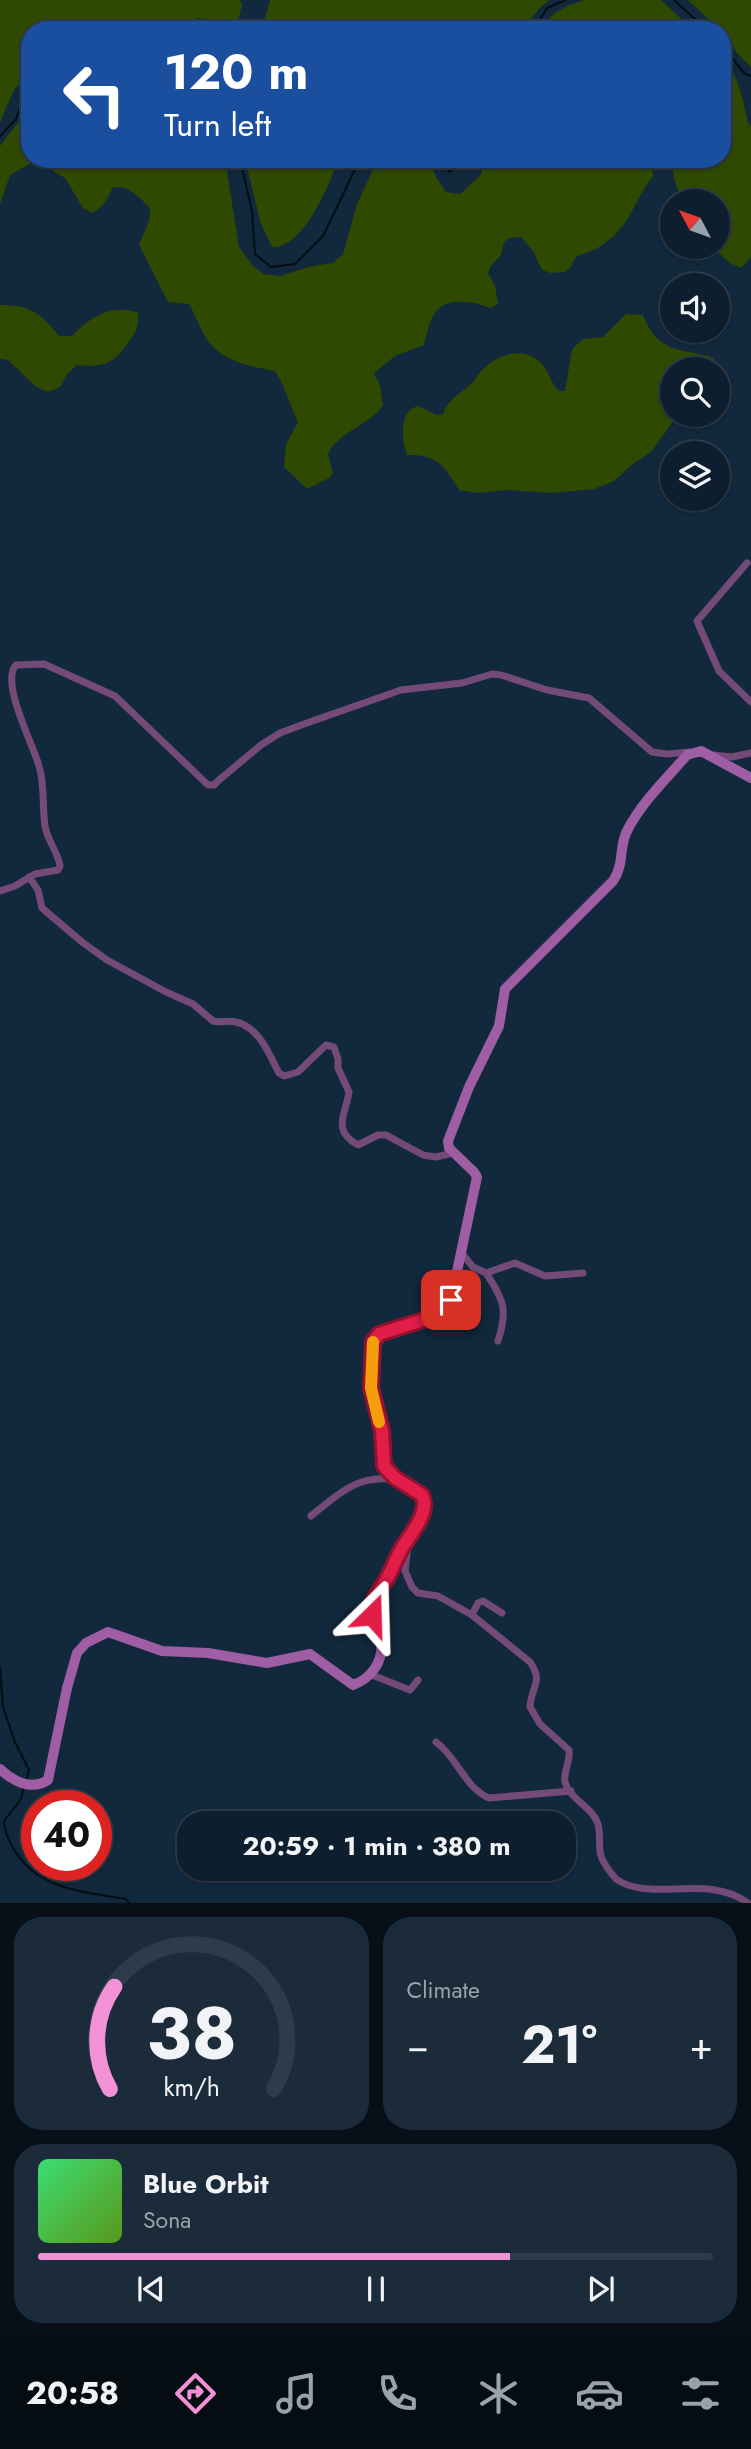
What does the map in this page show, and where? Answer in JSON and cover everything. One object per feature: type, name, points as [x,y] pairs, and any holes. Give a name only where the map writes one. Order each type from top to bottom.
[{"type":"street","points":[[747,563],[696,621],[719,671],[751,702]]},
{"type":"street","points":[[0,891],[15,887],[29,877],[53,872],[60,866],[45,827],[40,769],[13,700],[10,678],[11,670],[16,665],[44,664],[115,696],[208,785],[214,785],[261,745],[280,733],[401,690],[462,683],[492,674],[547,690],[589,698],[652,752],[667,754],[701,751],[751,778]]},
{"type":"street","points":[[0,1769],[19,1784],[45,1783],[51,1774],[67,1688],[77,1653],[100,1634],[114,1633],[162,1651],[208,1653],[267,1664],[310,1654],[353,1685],[372,1675],[379,1661],[382,1645],[372,1615],[372,1605],[419,1521],[425,1500],[419,1492],[386,1470],[382,1458],[382,1431],[371,1388],[373,1342],[379,1334],[430,1318],[447,1307],[451,1300],[477,1177],[453,1153],[448,1141],[469,1087],[499,1026],[505,989],[613,881],[620,870],[624,839],[632,822],[682,761],[694,751]]},
{"type":"street","points":[[712,755],[732,757],[751,753]]},
{"type":"street","points":[[29,877],[38,890],[42,908],[82,942],[107,960],[193,1004],[213,1021],[246,1025],[258,1035],[279,1073],[284,1076],[298,1072],[326,1045],[334,1047],[338,1068],[349,1092],[341,1121],[342,1127],[354,1143],[358,1145],[378,1135],[386,1135],[423,1155],[436,1157],[453,1153]]},
{"type":"street","points":[[460,1251],[473,1267],[486,1273],[503,1300],[505,1312],[498,1341]]},
{"type":"street","points":[[486,1273],[515,1262],[545,1276],[583,1273]]},
{"type":"street","points":[[311,1516],[355,1484],[378,1477],[399,1480]]},
{"type":"street","points":[[410,1537],[405,1571],[412,1587],[424,1595],[438,1596],[472,1615],[524,1656],[536,1670],[538,1678],[530,1707],[540,1724],[570,1752],[565,1780],[571,1791],[595,1817],[604,1863],[626,1890],[635,1895],[647,1896],[720,1892],[748,1903]]},
{"type":"street","points":[[472,1615],[478,1604],[484,1601],[502,1613]]},
{"type":"street","points":[[372,1675],[410,1690],[418,1680]]},
{"type":"street","points":[[436,1742],[446,1750],[472,1786],[481,1795],[489,1798],[571,1791]]},
{"type":"green space","points":[[0,0],[240,0],[242,5],[238,21],[199,18],[186,21],[21,21],[21,81],[14,90],[0,122]]},
{"type":"green space","points":[[270,0],[549,0],[529,21],[264,21]]},
{"type":"green space","points":[[584,0],[661,0],[683,21],[548,21],[565,7]]},
{"type":"green space","points":[[688,0],[751,0],[751,67],[731,43],[731,21],[710,21]]},
{"type":"green space","points":[[731,70],[751,126],[751,257],[741,268],[726,259],[730,259],[730,189],[677,189],[673,168],[731,168]]},
{"type":"green space","points":[[21,118],[22,168],[10,175],[0,204],[0,146]]},
{"type":"green space","points":[[51,168],[226,168],[239,247],[253,266],[264,274],[280,276],[333,263],[343,254],[357,204],[374,168],[432,168],[446,192],[460,194],[481,175],[482,168],[653,168],[653,176],[627,220],[614,236],[598,248],[576,257],[570,268],[564,272],[551,273],[542,270],[533,251],[521,237],[509,238],[504,242],[501,255],[490,267],[488,274],[495,285],[498,304],[491,308],[475,303],[452,302],[438,309],[433,316],[424,345],[395,356],[374,373],[380,385],[383,405],[333,446],[328,454],[333,473],[329,478],[307,489],[284,467],[286,444],[298,422],[275,371],[226,357],[213,347],[206,337],[189,304],[168,302],[139,245],[149,221],[150,208],[129,190],[113,187],[107,199],[92,213],[83,208],[65,178]]},
{"type":"green space","points":[[247,168],[335,168],[314,213],[294,238],[283,245],[272,247],[261,224]]},
{"type":"green space","points":[[0,305],[34,312],[59,336],[72,336],[86,323],[110,311],[128,310],[138,313],[138,324],[130,340],[114,359],[95,366],[77,365],[67,374],[60,387],[48,392],[36,387],[8,360],[0,359]]},
{"type":"green space","points":[[626,314],[643,315],[660,343],[711,357],[660,357],[660,427],[669,427],[651,452],[614,481],[594,489],[551,493],[507,490],[478,493],[459,490],[444,468],[432,459],[407,455],[403,427],[407,414],[412,409],[418,406],[436,415],[443,414],[451,401],[471,384],[483,369],[500,358],[519,353],[538,360],[559,391],[565,391],[572,349],[583,339],[603,337]]},
{"type":"waterway","points":[[539,21],[547,8],[566,0]]},
{"type":"waterway","points":[[674,0],[697,21]]},
{"type":"waterway","points":[[731,57],[745,74],[751,76]]},
{"type":"waterway","points":[[0,136],[16,119],[21,105]]},
{"type":"waterway","points":[[242,168],[252,211],[255,254],[271,267],[295,264],[323,236],[356,168]]},
{"type":"waterway","points":[[447,168],[449,172],[455,168]]},
{"type":"waterway","points":[[0,1667],[3,1707],[15,1742],[29,1770],[26,1781]]},
{"type":"waterway","points":[[24,1786],[21,1799],[4,1821],[9,1841],[25,1864],[37,1874],[64,1887],[126,1899],[129,1903]]},
{"type":"slow traffic","points":[[373,1342],[371,1388],[379,1422]]},
{"type":"route","points":[[372,1615],[373,1599],[415,1529],[425,1504],[419,1492],[395,1478],[384,1466],[382,1431],[371,1388],[373,1342],[379,1334],[436,1316],[451,1300]]}]
